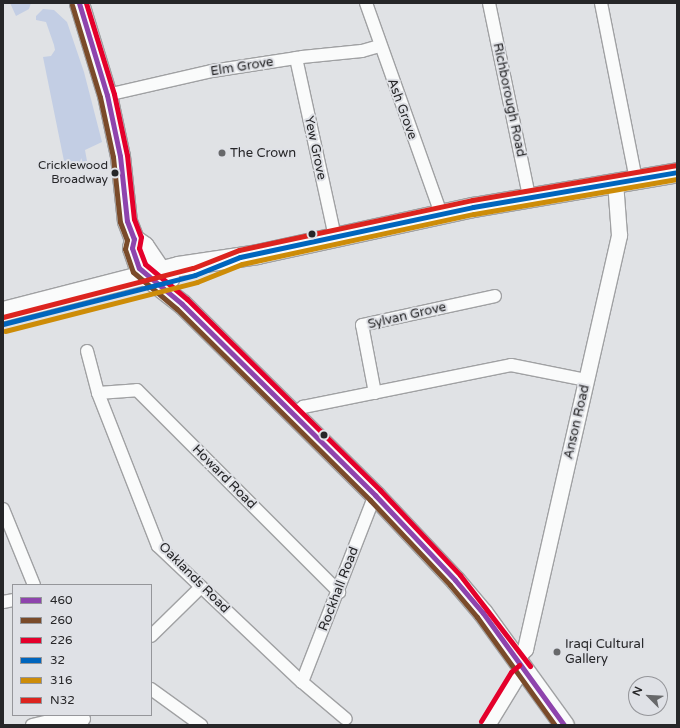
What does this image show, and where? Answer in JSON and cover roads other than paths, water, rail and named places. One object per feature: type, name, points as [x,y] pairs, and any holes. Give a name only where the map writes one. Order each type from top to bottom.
[{"type":"main road","points":[[79,3],[107,95],[120,156],[127,222],[134,239],[144,246],[159,278],[182,295],[182,304],[375,495],[455,580],[520,664],[564,725]]},
{"type":"main road","points":[[3,324],[159,278],[197,262],[240,257],[529,196],[636,180],[677,172]]},
{"type":"main road","points":[[3,311],[159,278]]},
{"type":"street","name":"Ash Grove","points":[[366,3],[379,46],[433,196],[441,214]]},
{"type":"street","name":"Richborough Road","points":[[489,3],[529,196]]},
{"type":"street","points":[[601,3],[636,180]]},
{"type":"street","name":"Elm Grove","points":[[107,95],[212,72],[296,58],[362,51],[379,46]]},
{"type":"street","name":"Yew Grove","points":[[296,58],[335,237]]},
{"type":"street","name":"Anson Road","points":[[487,725],[517,676],[525,649],[619,234],[615,182]]},
{"type":"street","name":"Sylvan Grove","points":[[375,393],[362,325],[495,296]]},
{"type":"street","name":"Oaklands Road","points":[[87,351],[98,393],[158,546],[302,682],[346,719]]},
{"type":"street","points":[[293,415],[303,407],[511,365],[586,380]]},
{"type":"street","name":"Howard Road","points":[[98,393],[137,390],[339,592]]},
{"type":"street","name":"Rockhall Road","points":[[302,682],[339,592],[375,495]]},
{"type":"street","points":[[3,509],[34,584]]},
{"type":"street","points":[[152,635],[201,587]]},
{"type":"street","points":[[152,689],[201,725]]},
{"type":"street","points":[[32,725],[64,718],[84,720]]},
{"type":"place","name":"The Crown","points":[[222,153]]},
{"type":"place","name":"Cricklewood Broadway","points":[[115,173]]},
{"type":"place","name":"Iraqi Cultural Gallery","points":[[557,652]]}]
